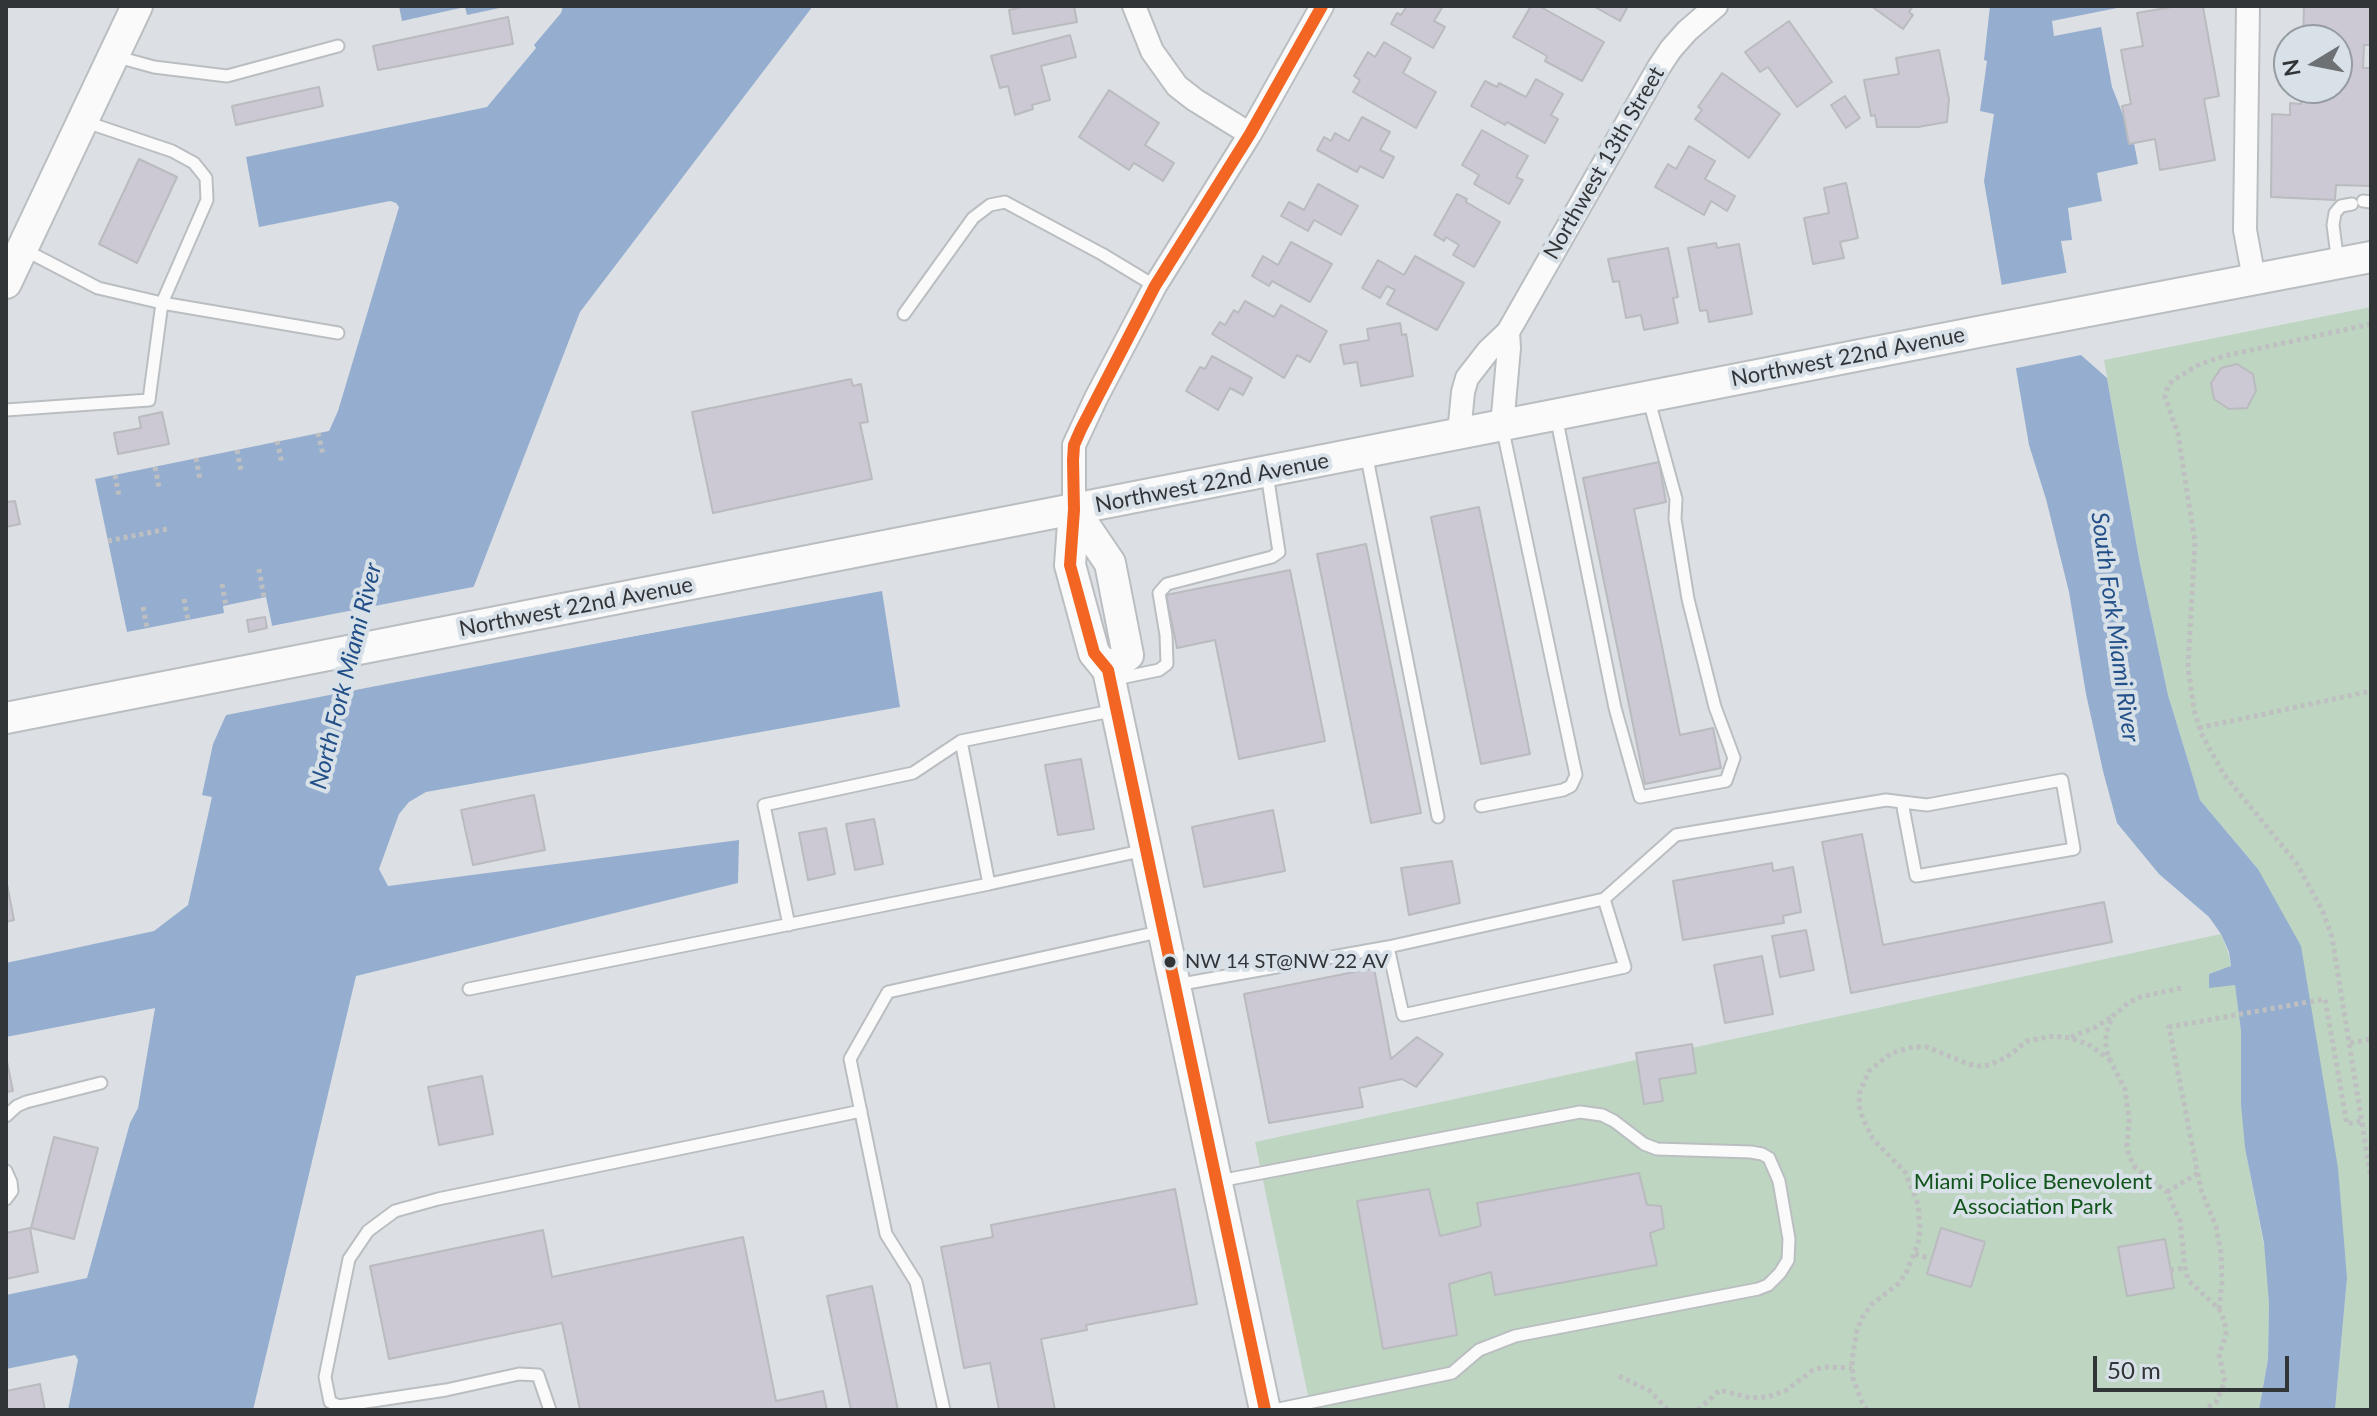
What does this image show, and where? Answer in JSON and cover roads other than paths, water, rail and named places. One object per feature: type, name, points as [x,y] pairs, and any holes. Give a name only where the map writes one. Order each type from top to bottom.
[{"type":"main road","points":[[6,283],[137,6]]},
{"type":"main road","name":"Northwest 22nd Avenue","points":[[6,718],[2371,257]]},
{"type":"main road","points":[[1074,510],[1110,563],[1128,655],[1112,687],[1265,1410]]},
{"type":"street","points":[[1134,6],[1152,51],[1177,86],[1250,134]]},
{"type":"street","points":[[1074,510],[1074,445],[1096,398],[1155,286],[1250,134],[1322,6]]},
{"type":"street","name":"Northwest 13th Street","points":[[1459,434],[1467,378],[1508,332],[1659,67],[1687,31],[1716,6]]},
{"type":"street","points":[[2248,6],[2245,230],[2254,279]]},
{"type":"street","name":"Northwest 13th Street","points":[[1502,426],[1508,332]]},
{"type":"lane","points":[[114,56],[154,67],[227,76],[338,46]]},
{"type":"lane","points":[[6,410],[149,400],[162,303],[207,200],[206,178],[194,163],[172,151],[83,121]]},
{"type":"lane","points":[[904,314],[973,218],[990,205],[1005,202],[1155,286]]},
{"type":"lane","points":[[2339,263],[2333,225],[2335,213],[2341,206],[2362,202]]},
{"type":"lane","points":[[22,248],[98,288],[162,303],[338,333]]},
{"type":"lane","points":[[1556,415],[1615,708],[1640,797],[1726,781],[1734,758],[1715,707],[1688,599],[1675,519],[1676,499],[1648,397]]},
{"type":"lane","points":[[1481,806],[1563,790],[1571,786],[1576,775],[1502,426]]},
{"type":"lane","points":[[1366,453],[1438,817]]},
{"type":"lane","points":[[789,925],[764,805],[913,773],[961,741],[1159,670],[1167,664],[1159,593],[1167,584],[1272,557],[1279,552],[1267,473]]},
{"type":"lane","points":[[961,741],[989,884]]},
{"type":"lane","points":[[1175,985],[1388,947],[1604,899],[1676,835],[1886,800],[1927,805],[2062,780],[2074,849],[1916,876],[1902,802]]},
{"type":"lane","points":[[469,989],[1146,850]]},
{"type":"lane","points":[[1388,947],[1403,1015],[1625,967],[1604,899]]},
{"type":"lane","points":[[944,1410],[916,1282],[886,1234],[850,1059],[888,992],[1164,931]]},
{"type":"lane","points":[[6,1116],[26,1102],[101,1083]]},
{"type":"lane","points":[[550,1410],[538,1375],[519,1374],[369,1402],[339,1406],[330,1402],[325,1377],[349,1259],[368,1231],[395,1211],[438,1199],[861,1111]]},
{"type":"lane","points":[[1217,1182],[1580,1112],[1602,1115],[1644,1144],[1657,1149],[1762,1154],[1769,1158],[1779,1181],[1789,1239],[1788,1260],[1768,1285],[1515,1336],[1479,1350],[1452,1373],[1437,1378],[1274,1410]]},
{"type":"lane","points":[[6,1171],[12,1191],[6,1199]]},
{"type":"water","points":[[399,6],[509,6],[467,15],[465,7],[402,21]]},
{"type":"water","name":"North Fork Miami River","points":[[563,6],[813,6],[580,312],[462,617],[437,672],[882,591],[900,707],[426,792],[409,802],[399,814],[379,869],[388,886],[739,840],[738,883],[356,976],[253,1410],[68,1410],[78,1360],[75,1355],[6,1369],[6,1295],[87,1278],[130,1123],[138,1108],[155,1008],[6,1037],[6,963],[154,931],[188,905],[212,797],[202,795],[213,744],[243,677],[272,625],[266,597],[223,606],[224,613],[127,632],[95,479],[329,431],[338,411],[399,207],[390,201],[259,227],[246,157],[487,107],[536,48],[534,45],[561,13]]},
{"type":"water","name":"South Fork Miami River","points":[[1990,6],[2127,6],[2052,21],[2054,36],[2101,27],[2112,87],[2123,115],[2129,144],[2134,143],[2138,164],[2097,173],[2102,201],[2068,208],[2072,240],[2061,241],[2081,355],[2107,378],[2140,564],[2168,695],[2200,800],[2258,869],[2301,946],[2338,1168],[2347,1278],[2335,1410],[2259,1410],[2268,1359],[2269,1303],[2264,1243],[2245,1148],[2241,1104],[2241,1031],[2235,985],[2209,988],[2209,974],[2231,966],[2229,952],[2209,917],[2159,874],[2117,823],[2103,771],[2069,592],[2029,445],[1984,181],[1994,114],[1980,111]]},
{"type":"place","name":"NW 14 ST@NW 22 AV","points":[[1170,962]]},
{"type":"park label","name":"Miami Police Benevolent Association Park","points":[[2033,1194]]}]
